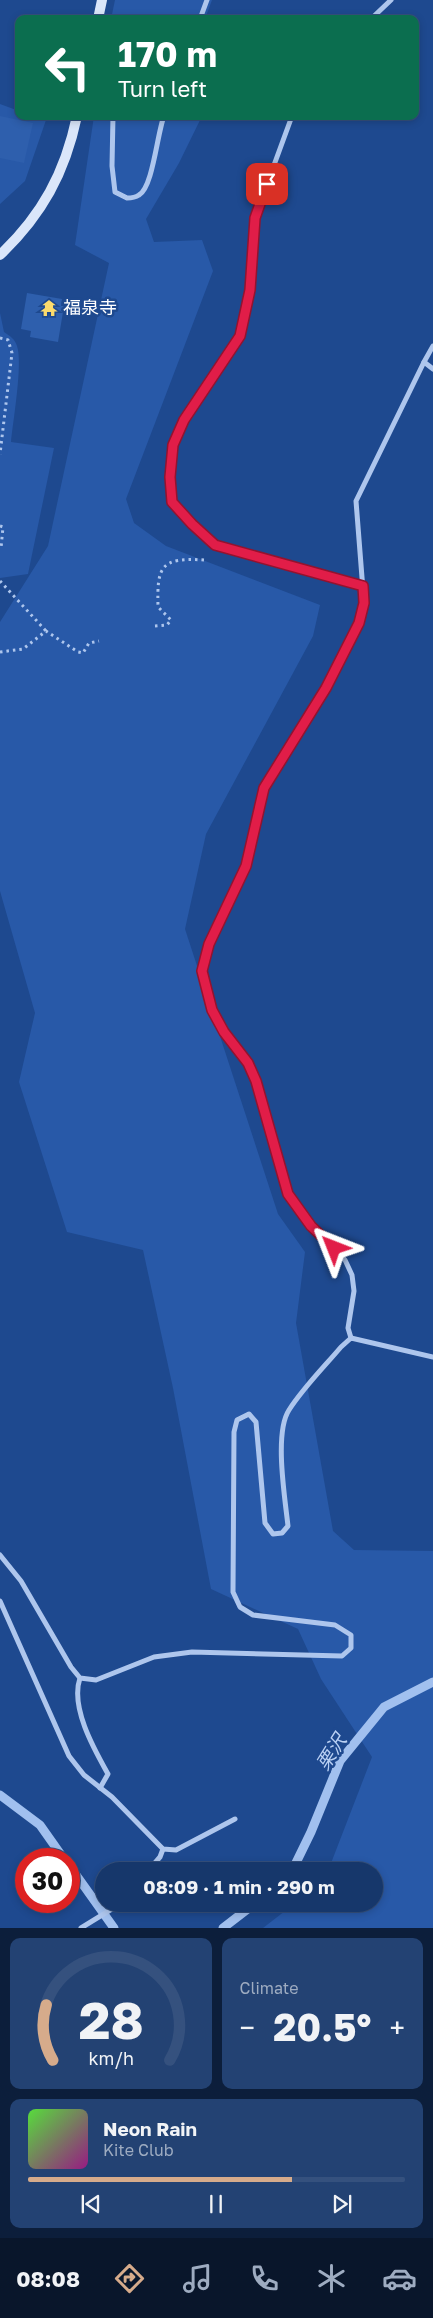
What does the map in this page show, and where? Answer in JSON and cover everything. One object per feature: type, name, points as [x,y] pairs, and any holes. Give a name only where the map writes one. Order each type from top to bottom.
[{"type":"street","points":[[99,15],[102,0]]},
{"type":"street","points":[[201,15],[207,0]]},
{"type":"street","points":[[375,15],[392,0]]},
{"type":"street","points":[[0,255],[27,227],[48,196],[62,171],[76,120]]},
{"type":"street","points":[[113,120],[112,166],[115,192],[127,198],[140,195],[150,182],[158,133],[163,120]]},
{"type":"street","points":[[291,120],[255,218],[250,290],[240,336],[184,420],[173,445],[170,477],[172,502],[215,545],[363,586]]},
{"type":"street","points":[[351,1338],[348,1328],[354,1291],[352,1275],[345,1260],[311,1226],[288,1194],[256,1081],[248,1063],[224,1032],[212,1010],[202,971],[209,944],[246,866],[264,788],[326,688],[359,623],[364,603],[356,501],[433,346]]},
{"type":"street","points":[[424,362],[433,369]]},
{"type":"street","points":[[351,1338],[433,1357]]},
{"type":"street","points":[[0,1555],[22,1581],[71,1667],[80,1678],[96,1680],[154,1657],[192,1652],[342,1656],[351,1648],[351,1635],[334,1625],[253,1615],[240,1606],[233,1592],[234,1432],[237,1420],[249,1414],[256,1422],[264,1523],[273,1534],[282,1533],[288,1526],[282,1452],[283,1426],[288,1411],[341,1347],[351,1338]]},
{"type":"street","points":[[0,1601],[69,1756],[84,1775],[163,1849],[176,1850],[235,1819]]},
{"type":"street","points":[[80,1678],[76,1689],[87,1736],[108,1774],[100,1788]]},
{"type":"street","points":[[156,1862],[163,1849]]},
{"type":"street","points":[[81,1928],[107,1912]]},
{"type":"path","points":[[0,338],[8,340],[12,353],[0,454]]},
{"type":"path","points":[[0,526],[3,527],[1,548]]},
{"type":"path","points":[[155,626],[167,625],[171,620],[158,607],[158,577],[161,569],[170,562],[196,560],[228,562],[236,551]]},
{"type":"path","points":[[0,581],[46,631],[78,652],[83,653],[89,642],[99,641]]},
{"type":"path","points":[[0,652],[23,649],[46,631]]},
{"type":"shaded area","points":[[115,0],[212,0],[206,15],[112,15]]},
{"type":"shaded area","points":[[0,104],[15,110],[15,120],[46,120],[25,181],[0,204]]},
{"type":"shaded area","points":[[93,120],[200,120],[179,163],[146,219],[154,242],[202,240],[213,271],[126,499],[134,523],[166,546],[320,605],[313,636],[206,834],[185,929],[278,1214],[305,1252],[296,1323],[333,1531],[354,1550],[433,1551],[433,1928],[263,1928],[284,1912],[383,1912],[383,1862],[331,1862],[372,1757],[321,1679],[298,1629],[211,1589],[173,1388],[143,1250],[67,1232],[19,1082],[35,1013],[0,891],[0,622],[48,546],[109,263],[75,245]]},
{"type":"shaded area","points":[[0,313],[4,332],[15,341],[19,354],[11,442],[54,448],[28,574],[0,578]]},
{"type":"building","points":[[0,116],[33,123],[24,163],[0,158]]},
{"type":"building","points":[[27,293],[62,299],[61,306],[64,306],[58,342],[30,337],[31,331],[21,329]]},
{"type":"waterway","name":"栗沢","points":[[296,1862],[311,1832],[340,1761],[384,1707],[433,1682]]},
{"type":"waterway","name":"栗沢","points":[[0,1795],[40,1825],[56,1848]]},
{"type":"waterway","name":"栗沢","points":[[80,1880],[114,1928]]},
{"type":"waterway","name":"栗沢","points":[[223,1928],[244,1912]]},
{"type":"place","name":"福泉寺","points":[[49,308]]},
{"type":"route","points":[[267,184],[255,218],[250,290],[240,336],[230,354],[184,420],[173,445],[170,477],[172,502],[215,545],[363,586],[364,603],[359,623],[326,688],[264,788],[246,866],[209,944],[202,971],[206,993],[212,1010],[224,1032],[248,1063],[256,1081],[263,1100],[288,1194],[311,1226],[334,1248]]}]
